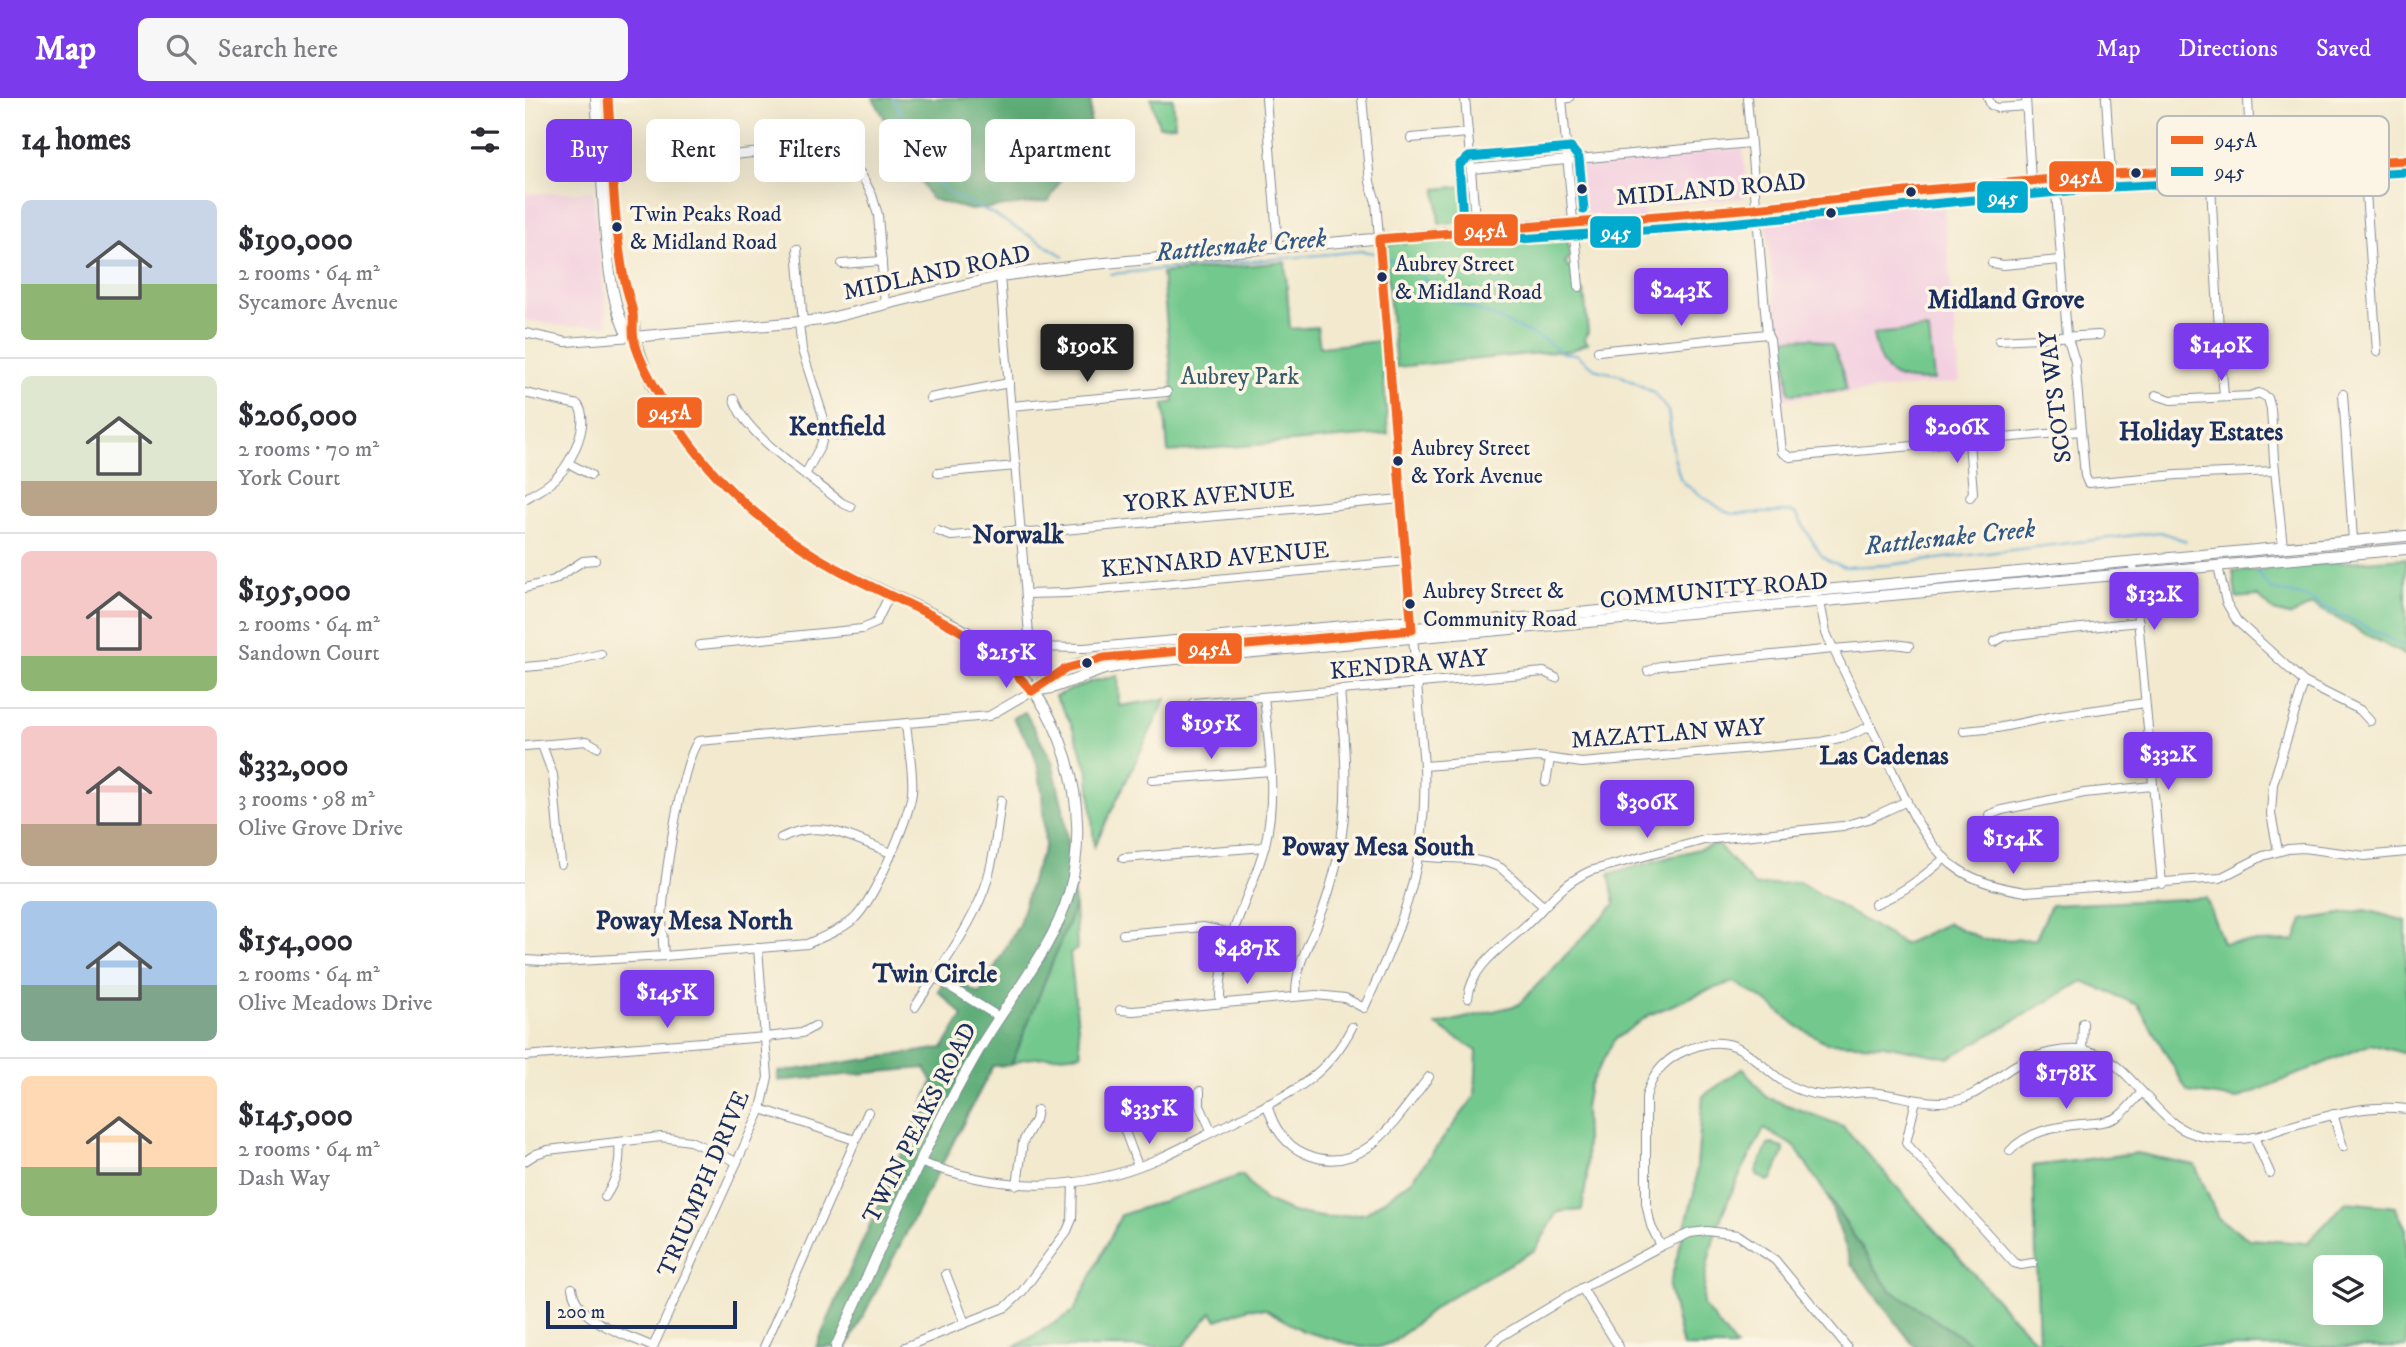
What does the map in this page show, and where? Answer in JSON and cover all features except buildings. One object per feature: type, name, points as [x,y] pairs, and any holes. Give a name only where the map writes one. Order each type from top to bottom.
[{"type":"main road","name":"TWIN PEAKS ROAD","points":[[596,98],[609,262],[624,328],[633,337],[652,385],[665,408],[694,450],[738,497],[775,529],[817,557],[956,626],[1006,660],[1032,691],[1063,746],[1077,803],[1077,852],[1069,893],[1059,921],[1044,950],[978,1050],[919,1162],[837,1347]]},
{"type":"main road","name":"TWIN PEAKS ROAD","points":[[608,98],[618,243],[636,329],[633,337]]},
{"type":"main road","name":"MIDLAND ROAD","points":[[633,337],[801,323],[1000,276],[1083,265],[2157,171]]},
{"type":"main road","name":"COMMUNITY ROAD","points":[[1413,634],[1820,602],[2133,568],[2283,547],[2406,536]]},
{"type":"main road","points":[[2354,553],[2365,547],[2391,544],[2392,537]]},
{"type":"main road","points":[[2305,556],[2319,550],[2351,547],[2353,540]]},
{"type":"main road","points":[[2245,563],[2259,556],[2281,553],[2283,547]]},
{"type":"main road","name":"COMMUNITY ROAD","points":[[1032,691],[1052,688],[1104,670],[1142,662],[1751,598],[2133,568],[2218,566],[2305,556],[2406,549]]},
{"type":"main road","points":[[2218,566],[2224,559],[2250,556],[2257,550]]},
{"type":"main road","points":[[1751,598],[1768,602],[1815,598],[1820,602],[1823,597],[1861,593],[1871,587]]},
{"type":"street","points":[[1266,98],[1278,248]]},
{"type":"street","points":[[1120,1010],[1316,995],[1345,998],[1364,1008],[1399,931],[1420,856],[1425,792],[1424,766],[1376,202],[1370,183],[1362,98]]},
{"type":"street","points":[[1465,98],[1476,230]]},
{"type":"street","points":[[1569,98],[1562,99],[1579,287]]},
{"type":"street","points":[[1747,98],[1767,334],[1770,340],[1781,452],[1790,457],[2081,430]]},
{"type":"street","points":[[1988,98],[1991,105],[1997,108],[2026,102],[2031,181]]},
{"type":"street","points":[[2106,98],[2111,174]]},
{"type":"street","points":[[2248,98],[2249,116]]},
{"type":"street","points":[[1411,138],[1468,133]]},
{"type":"street","points":[[1471,169],[1750,143]]},
{"type":"street","points":[[740,154],[799,148],[838,155],[861,174],[872,195],[878,215],[885,304]]},
{"type":"street","name":"SCOTS WAY","points":[[2055,179],[2067,335],[2075,361],[2085,476],[2088,483],[2177,475],[2275,471]]},
{"type":"street","points":[[2212,196],[2219,330]]},
{"type":"street","points":[[2366,196],[2377,352]]},
{"type":"street","points":[[797,249],[802,350],[821,404],[824,433],[816,456],[806,473]]},
{"type":"street","points":[[1992,262],[2003,265],[2060,260]]},
{"type":"street","points":[[842,264],[882,261]]},
{"type":"street","points":[[1000,276],[1030,647],[1084,648],[1391,621],[1403,621],[1413,634]]},
{"type":"street","name":"MIDLAND ROAD","points":[[525,333],[566,342],[633,337]]},
{"type":"street","points":[[1598,351],[1767,334]]},
{"type":"street","points":[[1999,340],[2099,335]]},
{"type":"street","points":[[2220,346],[2224,397]]},
{"type":"street","points":[[930,398],[1009,383]]},
{"type":"street","points":[[1011,405],[1167,392]]},
{"type":"street","points":[[525,393],[578,405],[583,415],[582,426],[568,463],[556,478],[525,499]]},
{"type":"street","points":[[2156,395],[2171,400],[2250,396],[2259,393],[2268,398],[2283,547]]},
{"type":"street","points":[[2343,394],[2353,540]]},
{"type":"street","points":[[734,399],[739,413],[752,431],[851,507]]},
{"type":"street","points":[[824,433],[845,436]]},
{"type":"street","points":[[1969,441],[1973,493],[1970,498]]},
{"type":"street","points":[[568,463],[591,475]]},
{"type":"street","points":[[938,473],[1016,466]]},
{"type":"street","name":"YORK AVENUE","points":[[938,531],[951,536],[1021,532],[1401,499]]},
{"type":"street","points":[[525,588],[554,580],[583,561],[595,560]]},
{"type":"street","name":"KENNARD AVENUE","points":[[1026,594],[1068,593],[1407,561]]},
{"type":"street","points":[[2218,566],[2226,602],[2237,621],[2304,682],[2360,710],[2370,721]]},
{"type":"street","points":[[2133,568],[2162,884]]},
{"type":"street","points":[[700,645],[862,629],[876,623],[890,594]]},
{"type":"street","points":[[1820,602],[1826,632],[1833,649],[1907,801],[1937,851],[1976,879],[2006,889],[2026,892],[2162,884],[2220,878],[2278,851],[2303,848],[2365,856],[2406,852]]},
{"type":"street","points":[[1994,642],[2005,636],[2139,622]]},
{"type":"street","points":[[1648,671],[1661,666],[1833,649],[1894,644],[1909,646]]},
{"type":"street","points":[[525,667],[558,664],[601,654]]},
{"type":"street","name":"KENDRA WAY","points":[[1193,703],[1544,673],[1556,678]]},
{"type":"street","points":[[2278,851],[2271,814],[2273,784],[2304,682]]},
{"type":"street","points":[[1296,996],[1296,980],[1302,954],[1317,923],[1338,858],[1347,801],[1340,690]]},
{"type":"street","points":[[664,956],[664,896],[679,803],[693,750],[698,741],[989,716],[1032,691]]},
{"type":"street","points":[[1220,1003],[1222,967],[1231,933],[1252,883],[1269,824],[1271,771],[1264,696]]},
{"type":"street","points":[[1964,731],[2085,710],[2145,703]]},
{"type":"street","points":[[525,960],[562,962],[807,944],[853,920],[877,887],[908,808],[912,793],[906,724]]},
{"type":"street","name":"MAZATLAN WAY","points":[[1424,766],[1520,757],[1582,763],[1821,743],[1871,726]]},
{"type":"street","points":[[525,746],[587,741],[597,747]]},
{"type":"street","points":[[542,745],[553,775],[561,864]]},
{"type":"street","points":[[1546,782],[1550,759]]},
{"type":"street","points":[[1152,780],[1271,771]]},
{"type":"street","points":[[1989,816],[2002,810],[2084,793],[2152,786]]},
{"type":"street","points":[[915,1007],[973,914],[983,892],[994,848],[1001,800]]},
{"type":"street","points":[[1468,998],[1470,986],[1483,964],[1574,878],[1590,871],[1705,840],[1843,826],[1868,819],[1907,801]]},
{"type":"street","points":[[781,838],[795,830],[833,830],[891,853]]},
{"type":"street","points":[[1123,858],[1264,847]]},
{"type":"street","points":[[1420,856],[1441,859],[1477,858],[1495,865],[1543,906]]},
{"type":"street","points":[[1875,904],[1911,887],[1945,858]]},
{"type":"street","points":[[1123,934],[1203,927],[1231,933]]},
{"type":"street","name":"TRIUMPH DRIVE","points":[[653,1347],[761,1109],[768,1077],[758,948]]},
{"type":"street","points":[[934,977],[999,1017]]},
{"type":"street","points":[[2081,1050],[2083,1023]]},
{"type":"street","points":[[525,1056],[766,1037],[802,1033],[815,1026]]},
{"type":"street","points":[[919,1162],[986,1182],[1017,1185],[1104,1178],[1138,1166],[1289,1095],[1329,1061],[1345,1042],[1352,1027]]},
{"type":"street","points":[[1661,1246],[1651,1226],[1646,1203],[1646,1097],[1653,1077],[1667,1060],[1695,1046],[1714,1042],[1744,1050],[1778,1081],[1795,1089],[1819,1095],[1868,1092],[1940,1102],[1959,1100],[1980,1091],[2016,1065],[2055,1051],[2081,1050],[2108,1059],[2175,1124],[2193,1134],[2233,1140],[2254,1137],[2333,1114],[2382,1106],[2406,1109]]},
{"type":"street","points":[[1267,1104],[1279,1133],[1295,1149],[1318,1159],[1342,1159],[1360,1154],[1377,1142],[1429,1077]]},
{"type":"street","points":[[1200,1091],[1200,1107],[1212,1132]]},
{"type":"street","points":[[2010,1151],[2019,1140],[2045,1130],[2103,1122],[2119,1115],[2142,1091]]},
{"type":"street","points":[[1119,1096],[1117,1110],[1138,1166]]},
{"type":"street","points":[[1916,1100],[1906,1143],[2014,1263],[2033,1263]]},
{"type":"street","points":[[761,1109],[855,1140]]},
{"type":"street","points":[[1017,1185],[1023,1142],[1035,1120],[1037,1110]]},
{"type":"street","points":[[764,1347],[867,1112]]},
{"type":"street","points":[[2333,1114],[2343,1147]]},
{"type":"street","points":[[525,1161],[548,1150],[661,1137],[690,1141],[737,1163]]},
{"type":"street","points":[[2254,1137],[2270,1173]]},
{"type":"street","points":[[605,1197],[619,1170],[619,1142]]},
{"type":"street","points":[[905,1347],[1006,1307],[1021,1293],[1067,1231],[1072,1219],[1073,1182]]},
{"type":"street","points":[[1490,1347],[1500,1337],[1582,1288],[1675,1238],[1699,1232],[1724,1232],[1738,1235],[1775,1260],[1847,1347]]},
{"type":"street","points":[[946,1274],[965,1322]]},
{"type":"street","points":[[572,1288],[578,1305],[593,1319],[653,1347]]},
{"type":"street","points":[[1582,1288],[1619,1347]]},
{"type":"shaded area","points":[[1740,148],[1743,150],[1747,194],[1743,198],[1586,211],[1644,209],[1644,228],[1482,241],[1480,221],[1583,212],[1580,208],[1576,167],[1579,163]]},
{"type":"shaded area","points":[[593,191],[608,325],[561,326],[525,320],[526,194]]},
{"type":"shaded area","points":[[1943,201],[1960,382],[1783,399],[1766,218]]},
{"type":"green space","points":[[873,98],[1091,98],[1090,119],[985,119],[985,182],[1060,182],[1049,201],[971,210],[931,199],[921,182],[971,182],[971,119],[885,119]]},
{"type":"green space","points":[[1151,98],[1173,98],[1175,125],[1159,126]]},
{"type":"green space","points":[[1465,186],[1466,221],[1439,224],[1436,189]]},
{"type":"green space","points":[[1561,228],[1567,233],[1570,257],[1565,263],[1568,268],[1573,265],[1578,290],[1584,291],[1588,332],[1584,339],[1588,343],[1573,350],[1396,367],[1385,250],[1389,244]]},
{"type":"green space","name":"Aubrey Park","points":[[1285,262],[1290,329],[1317,327],[1320,347],[1381,341],[1388,434],[1168,452],[1164,404],[1174,402],[1162,273]]},
{"type":"green space","points":[[1926,329],[1929,331],[1934,380],[1908,380],[1891,374],[1880,359],[1873,334]]},
{"type":"green space","points":[[1811,338],[1832,345],[1841,365],[1846,390],[1789,392],[1784,339]]},
{"type":"green space","points":[[2406,558],[2406,656],[2313,605],[2289,616],[2274,611],[2258,596],[2236,598],[2233,571]]},
{"type":"green space","points":[[1118,676],[1119,706],[1166,699],[1094,847],[1089,774],[1071,723],[1055,696],[1093,681]]},
{"type":"green space","points":[[1025,712],[1052,761],[1063,808],[1075,906],[1011,1065],[993,1066],[847,1347],[816,1347],[933,1082],[925,1068],[778,1081],[778,1072],[943,1048],[963,1015],[938,991],[947,976],[980,994],[1019,924],[1033,875],[1045,846],[1042,791],[1037,764],[1032,748],[1013,718]]},
{"type":"green space","points":[[1717,844],[1755,886],[1799,882],[1904,944],[1948,923],[1985,940],[2036,939],[2051,905],[2206,898],[2223,943],[2295,941],[2303,920],[2366,910],[2406,921],[2406,1054],[2371,1044],[2237,1099],[2188,1092],[2138,1005],[2083,981],[1949,1058],[1884,1045],[1827,1043],[1797,1026],[1766,1001],[1734,982],[1649,1015],[1614,1040],[1589,1086],[1585,1107],[1587,1177],[1582,1210],[1558,1212],[1535,1250],[1443,1301],[1393,1342],[1378,1347],[1361,1347],[1303,1331],[1265,1309],[1249,1308],[1217,1320],[1212,1312],[1183,1347],[1015,1347],[1074,1311],[1121,1215],[1242,1175],[1264,1200],[1292,1212],[1328,1218],[1366,1213],[1412,1180],[1475,1096],[1477,1051],[1436,1025],[1518,1005],[1615,904],[1609,874]]},
{"type":"green space","points":[[1075,906],[1077,949],[1070,953],[1081,1054],[1023,1059],[1011,1065]]},
{"type":"green space","points":[[1743,1068],[1766,1097],[1843,1126],[2010,1315],[2039,1344],[2033,1166],[2137,1153],[2195,1165],[2218,1218],[2249,1239],[2307,1243],[2346,1202],[2395,1207],[2406,1229],[2406,1347],[1976,1347],[1889,1289],[1795,1147],[1764,1129],[1723,1214],[1709,1258],[1705,1281],[1703,1305],[1736,1347],[1683,1347],[1669,1287],[1695,1189],[1703,1096]]},
{"type":"green space","points":[[1768,1145],[1783,1148],[1784,1152],[1772,1179],[1768,1181],[1758,1176],[1756,1171]]},
{"type":"green space","points":[[1827,1195],[1889,1289],[1976,1347],[1916,1347],[1911,1342],[1852,1265]]},
{"type":"waterway","name":"Rattlesnake Creek","points":[[893,98],[938,183],[944,189],[991,213],[1063,256]]},
{"type":"waterway","name":"Rattlesnake Creek","points":[[1110,274],[1362,251],[1374,253]]},
{"type":"waterway","name":"Rattlesnake Creek","points":[[1389,259],[1417,271],[1442,297],[1488,314],[1545,340],[1562,353],[1576,354],[1597,370],[1620,375],[1653,392],[1668,411],[1674,457],[1680,478],[1686,485],[1732,514],[1796,514],[1821,555],[1845,567],[1888,565],[2160,532],[2186,541]]},
{"type":"waterway","name":"Rattlesnake Creek","points":[[2256,571],[2271,589],[2305,597],[2406,647]]},
{"type":"transit line","name":"945A","points":[[608,98],[617,225],[623,273],[633,313],[634,339],[641,360],[674,421],[714,472],[760,517],[841,571],[965,634],[988,649],[1032,691],[1065,669],[1104,658],[1412,630],[1379,239],[2157,172]]},
{"type":"transit line","name":"945","points":[[1584,210],[1579,158],[1571,148],[1469,157],[1459,165],[1464,232],[1468,239],[1476,242],[1687,227],[2157,185]]},
{"type":"transit line","name":"945A","points":[[2389,161],[2406,160]]},
{"type":"transit line","name":"945","points":[[2389,173],[2406,172]]},
{"type":"place","name":"Twin Peaks Road & Midland Road","points":[[617,227]]},
{"type":"place","name":"Aubrey Street & Midland Road","points":[[1382,277]]},
{"type":"place","name":"Aubrey Street & York Avenue","points":[[1398,461]]},
{"type":"place","name":"Aubrey Street & Community Road","points":[[1410,604]]},
{"type":"district","name":"Midland Grove","points":[[2006,300]]},
{"type":"district","name":"Kentfield","points":[[837,427]]},
{"type":"district","name":"Holiday Estates","points":[[2201,432]]},
{"type":"district","name":"Norwalk","points":[[1018,535]]},
{"type":"district","name":"Las Cadenas","points":[[1884,756]]},
{"type":"district","name":"Poway Mesa South","points":[[1378,847]]},
{"type":"district","name":"Poway Mesa North","points":[[694,921]]},
{"type":"district","name":"Twin Circle","points":[[935,974]]}]
